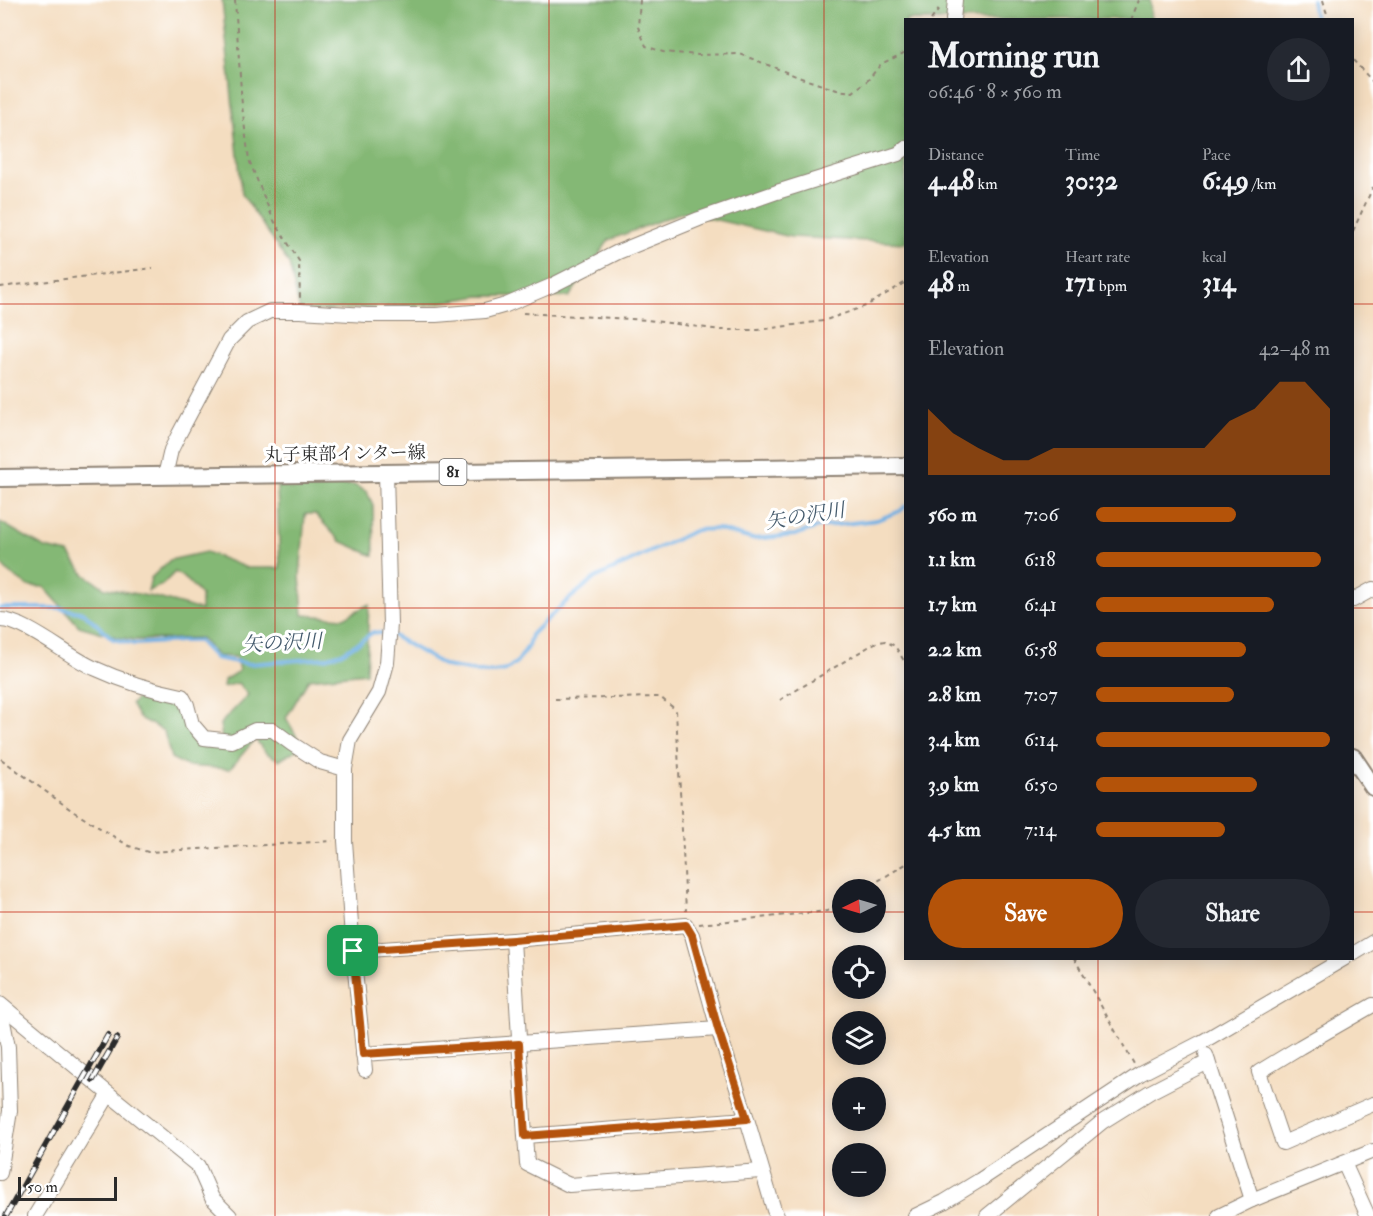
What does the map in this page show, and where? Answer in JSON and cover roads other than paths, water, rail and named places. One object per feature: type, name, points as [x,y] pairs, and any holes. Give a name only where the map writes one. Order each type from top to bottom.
[{"type":"main road","name":"丸子東部インター線","points":[[0,478],[904,466]]},
{"type":"main road","points":[[1354,758],[1373,787]]},
{"type":"street","points":[[953,18],[955,0]]},
{"type":"street","points":[[165,476],[171,450],[230,340],[247,322],[270,311],[436,315],[484,311],[506,305],[551,286],[618,252],[699,219],[898,154],[904,150]]},
{"type":"street","points":[[365,1070],[345,841],[345,769],[350,740],[379,692],[387,663],[390,624],[386,473]]},
{"type":"street","points":[[1354,599],[1373,589]]},
{"type":"street","points":[[0,620],[7,620],[33,632],[92,668],[130,682],[182,696],[192,724],[204,738],[232,741],[255,730],[273,730],[320,762],[345,769]]},
{"type":"street","points":[[353,951],[686,925],[692,935],[718,1029],[777,1216]]},
{"type":"street","points":[[513,940],[527,1164],[569,1185],[761,1171]]},
{"type":"street","points":[[1354,953],[1373,942]]},
{"type":"street","points":[[915,1216],[944,1202],[980,1180],[1140,1074],[1202,1042],[1342,960]]},
{"type":"street","points":[[0,1005],[198,1166],[212,1198],[230,1216]]},
{"type":"street","points":[[0,1005],[8,1047],[10,1111],[0,1173]]},
{"type":"street","points":[[1373,1005],[1259,1072],[1283,1143],[1373,1104]]},
{"type":"street","points":[[363,1054],[718,1029]]},
{"type":"street","points":[[1202,1042],[1252,1200]]},
{"type":"street","points":[[987,1216],[1102,1122],[1150,1092],[1208,1062]]},
{"type":"street","points":[[35,1216],[109,1094]]},
{"type":"street","points":[[525,1136],[747,1119]]},
{"type":"street","points":[[1219,1216],[1252,1200],[1373,1151]]},
{"type":"street","points":[[1344,1163],[1368,1216]]},
{"type":"waterway","name":"矢の沢川","points":[[1312,0],[1315,18]]},
{"type":"waterway","name":"矢の沢川","points":[[392,635],[445,666],[487,673],[506,670],[518,661],[528,646],[531,635],[595,578],[696,530],[717,529],[752,539],[795,535],[818,527],[877,520],[904,508]]},
{"type":"waterway","name":"矢の沢川","points":[[0,608],[59,608],[84,613],[113,639],[135,644],[199,641],[215,658],[249,664],[325,658],[342,653],[373,632],[385,634]]},
{"type":"railway","points":[[6,1216],[108,1035]]},
{"type":"railway","points":[[93,1080],[117,1038]]}]
